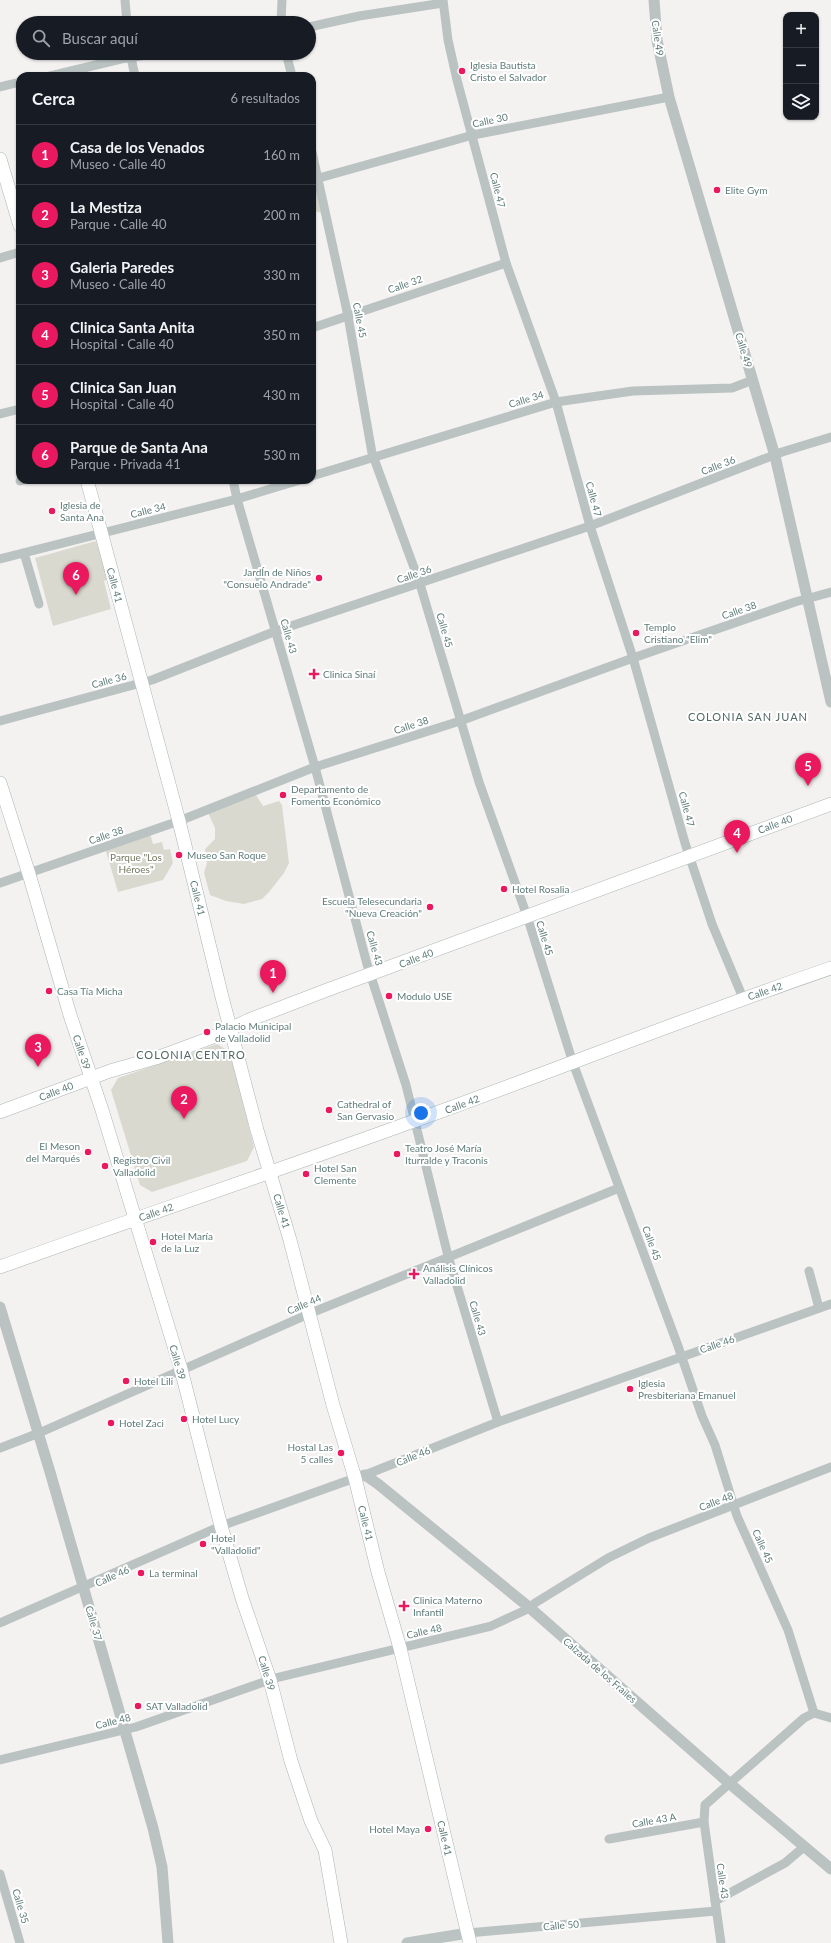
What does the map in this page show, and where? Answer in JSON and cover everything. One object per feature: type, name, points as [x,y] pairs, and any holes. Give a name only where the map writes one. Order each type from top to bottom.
[{"type":"main road","points":[[0,159],[16,213]]},
{"type":"main road","name":"Calle 41","points":[[88,484],[143,683],[257,1130],[310,1313],[333,1405],[360,1477],[378,1572],[400,1648],[469,1938]]},
{"type":"main road","name":"Calle 39","points":[[0,784],[29,874],[70,1015],[181,1368],[221,1526],[242,1598],[270,1680],[291,1761],[311,1821],[325,1850],[341,1943]]},
{"type":"main road","name":"Calle 40","points":[[0,1112],[91,1078],[213,1037],[320,993],[831,804]]},
{"type":"main road","name":"Calle 42","points":[[0,1267],[416,1121],[743,998],[831,968]]},
{"type":"street","points":[[124,0],[126,16]]},
{"type":"street","points":[[281,16],[282,0]]},
{"type":"street","name":"Calle 49","points":[[654,0],[657,40],[669,97],[775,456],[831,702]]},
{"type":"street","points":[[316,25],[443,1]]},
{"type":"street","name":"Calle 47","points":[[443,1],[448,40],[457,80],[473,135],[506,263],[556,402],[590,526],[634,658],[689,856],[712,924],[743,998]]},
{"type":"street","points":[[66,72],[114,60]]},
{"type":"street","points":[[131,60],[134,72]]},
{"type":"street","points":[[288,60],[291,72]]},
{"type":"street","points":[[0,87],[16,83]]},
{"type":"street","name":"Calle 30","points":[[319,178],[473,135],[669,97]]},
{"type":"street","name":"Calle 45","points":[[316,167],[348,316],[374,458],[420,584],[479,782],[527,916],[573,1063],[682,1357],[702,1416],[715,1445],[733,1506],[788,1630],[814,1713]]},
{"type":"street","points":[[0,258],[16,253]]},
{"type":"street","name":"Calle 32","points":[[316,327],[506,263]]},
{"type":"street","name":"Calle 34","points":[[316,475],[556,402],[633,392],[732,388],[753,380]]},
{"type":"street","points":[[0,414],[16,410]]},
{"type":"street","name":"Calle 36","points":[[0,722],[143,683],[276,631],[590,526],[775,456],[831,437]]},
{"type":"street","name":"Calle 43","points":[[234,484],[236,499],[315,767],[371,975],[416,1121],[448,1256],[498,1422]]},
{"type":"street","name":"Calle 34","points":[[0,559],[236,499],[287,484]]},
{"type":"street","points":[[24,553],[39,604]]},
{"type":"street","name":"Calle 38","points":[[0,883],[179,821],[315,767],[460,721],[634,658],[808,598],[831,592]]},
{"type":"street","name":"Calle 44","points":[[0,1448],[39,1433],[181,1368],[310,1313],[619,1188]]},
{"type":"street","points":[[809,1271],[819,1308]]},
{"type":"street","name":"Calle 46","points":[[0,1623],[84,1588],[221,1526],[360,1477],[498,1422],[831,1304]]},
{"type":"street","name":"Calle 37","points":[[0,1307],[39,1433],[160,1857],[165,1896],[168,1943]]},
{"type":"street","name":"Calle 48","points":[[0,1760],[125,1730],[270,1680],[491,1626],[530,1608],[534,1603],[608,1558],[649,1538],[831,1467]]},
{"type":"street","name":"Calzada de los Frailes","points":[[360,1477],[530,1608],[729,1783],[831,1868]]},
{"type":"street","points":[[704,1822],[705,1805],[804,1718],[814,1713],[831,1718]]},
{"type":"street","name":"Calle 43","points":[[704,1822],[721,1943]]},
{"type":"street","name":"Calle 43 A","points":[[609,1839],[704,1822]]},
{"type":"street","points":[[715,1901],[785,1863],[805,1846]]},
{"type":"street","name":"Calle 35","points":[[0,1874],[20,1943]]},
{"type":"street","name":"Calle 50","points":[[407,1943],[469,1938],[716,1911]]},
{"type":"green space","points":[[316,191],[321,213],[316,211]]},
{"type":"green space","points":[[96,541],[108,579],[104,581],[111,609],[53,626],[35,558]]},
{"type":"green space","points":[[256,795],[263,806],[279,801],[282,805],[289,863],[284,873],[262,899],[244,904],[226,901],[210,895],[204,873],[207,863],[205,849],[215,839],[215,828],[208,813]]},
{"type":"green space","name":"Parque \"Los Héroes\"","points":[[150,833],[153,844],[162,842],[164,850],[170,849],[173,863],[163,880],[118,892],[105,848]]},
{"type":"green space","points":[[217,1044],[230,1052],[254,1147],[247,1161],[152,1192],[140,1185],[111,1090],[118,1078]]},
{"type":"place","name":"Iglesia Bautista Cristo el Salvador","points":[[462,71]]},
{"type":"place","name":"Elite Gym","points":[[717,190]]},
{"type":"place","name":"Iglesia de Santa Ana","points":[[52,511]]},
{"type":"place","name":"JardÍn de Niños \"Consuelo Andrade\"","points":[[319,578]]},
{"type":"place","name":"Parque de Santa Ana","points":[[76,595]]},
{"type":"place","name":"Templo Cristiano \"Elim\"","points":[[636,633]]},
{"type":"place","name":"Clinica Sinaí","points":[[314,674]]},
{"type":"place","name":"Clinica San Juan","points":[[808,786]]},
{"type":"place","name":"Departamento de Fomento Económico","points":[[283,795]]},
{"type":"place","name":"Clinica Santa Anita","points":[[737,853]]},
{"type":"place","name":"Museo San Roque","points":[[179,855]]},
{"type":"place","name":"Hotel Rosalia","points":[[504,889]]},
{"type":"place","name":"Escuela Telesecundaria \"Nueva Creación\"","points":[[430,907]]},
{"type":"place","name":"Casa Tía Micha","points":[[49,991]]},
{"type":"place","name":"Casa de los Venados","points":[[273,993]]},
{"type":"place","name":"Modulo USE","points":[[389,996]]},
{"type":"place","name":"Palacio Municipal de Valladolid","points":[[207,1032]]},
{"type":"place","name":"Galeria Paredes","points":[[38,1067]]},
{"type":"place","name":"Cathedral of San Gervasio","points":[[329,1110]]},
{"type":"place","name":"La Mestiza","points":[[184,1119]]},
{"type":"place","name":"El Meson del Marqués","points":[[88,1152]]},
{"type":"place","name":"Teatro José María Iturralde y Traconis","points":[[397,1154]]},
{"type":"place","name":"Registro Civil Valladolid","points":[[105,1166]]},
{"type":"place","name":"Hotel San Clemente","points":[[306,1174]]},
{"type":"place","name":"Hotel María de la Luz","points":[[153,1242]]},
{"type":"place","name":"Análisis Clínicos Valladolid","points":[[414,1274]]},
{"type":"place","name":"Hotel Lili","points":[[126,1381]]},
{"type":"place","name":"Iglesia Presbiteriana Emanuel","points":[[630,1389]]},
{"type":"place","name":"Hotel Lucy","points":[[184,1419]]},
{"type":"place","name":"Hotel Zaci","points":[[111,1423]]},
{"type":"place","name":"Hostal Las 5 calles","points":[[341,1453]]},
{"type":"place","name":"Hotel \"Valladolid\"","points":[[203,1544]]},
{"type":"place","name":"La terminal","points":[[141,1573]]},
{"type":"place","name":"Clinica Materno Infantil","points":[[404,1606]]},
{"type":"place","name":"SAT Valladolid","points":[[138,1706]]},
{"type":"place","name":"Hotel Maya","points":[[428,1829]]},
{"type":"district","name":"COLONIA SAN JUAN","points":[[748,716]]},
{"type":"district","name":"COLONIA CENTRO","points":[[191,1054]]}]
